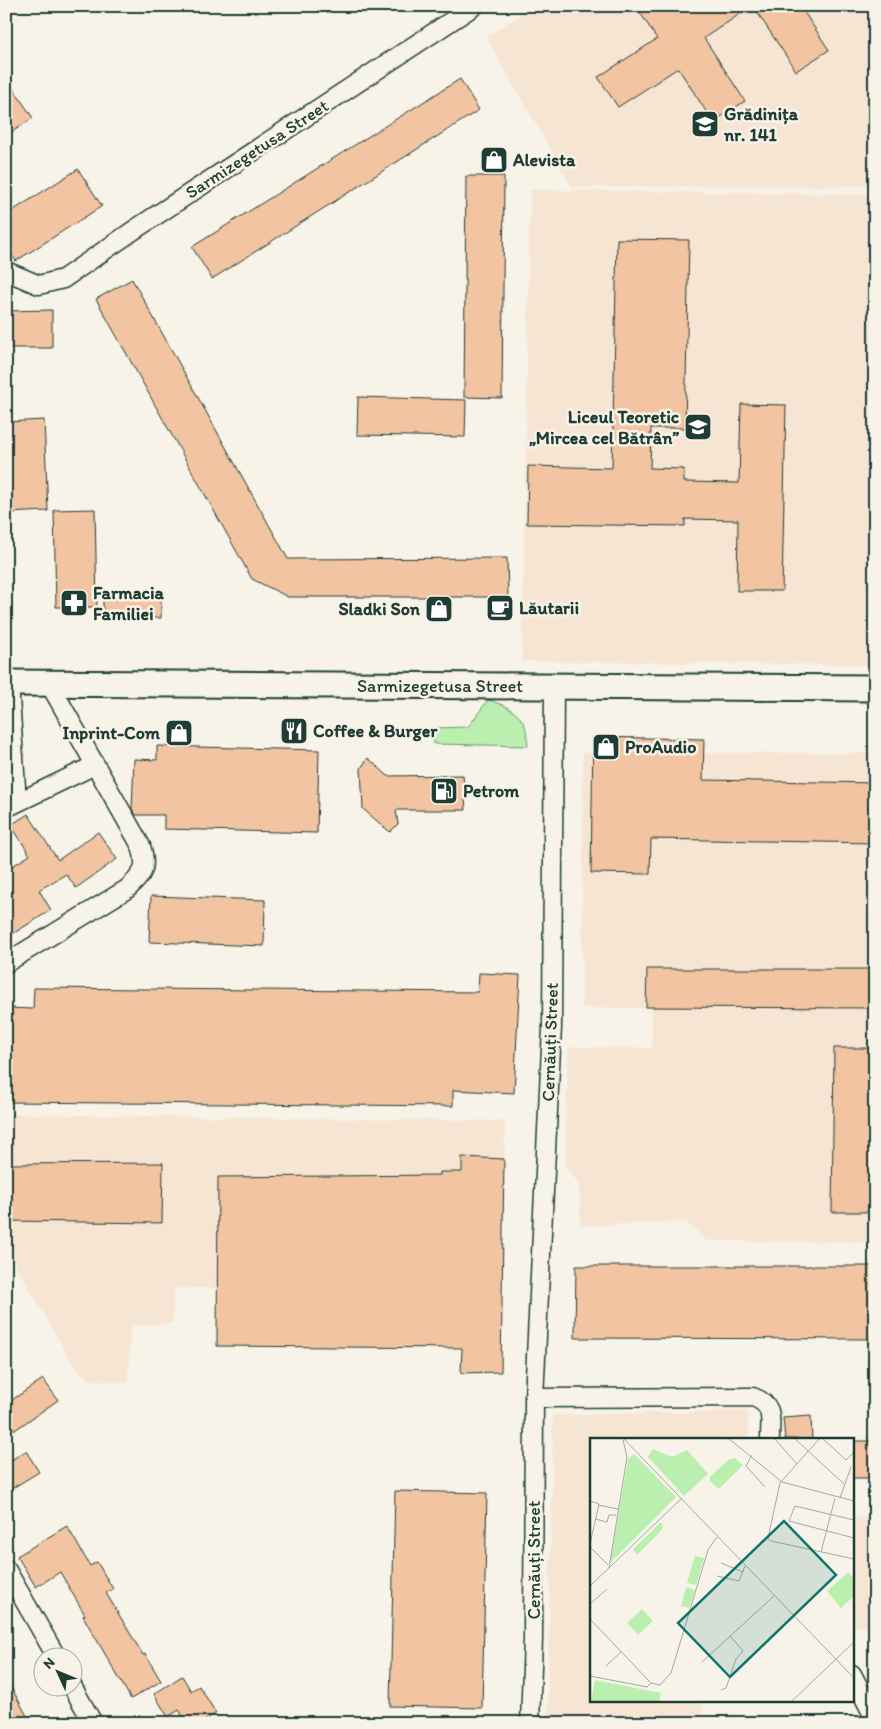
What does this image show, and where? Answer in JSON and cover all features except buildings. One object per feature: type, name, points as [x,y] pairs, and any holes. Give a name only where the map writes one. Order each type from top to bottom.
[{"type":"main road","name":"Sarmizegetusa Street","points":[[8,683],[875,688]]},
{"type":"street","name":"Sarmizegetusa Street","points":[[6,271],[39,286],[63,280],[137,228],[474,6]]},
{"type":"street","points":[[8,683],[12,805],[96,765]]},
{"type":"street","points":[[6,963],[127,890],[143,873],[145,860],[141,846],[49,683]]},
{"type":"street","name":"Cernăuți Street","points":[[530,1723],[533,1639],[534,1398],[552,1027],[554,686]]},
{"type":"street","points":[[534,1398],[753,1397],[763,1400],[770,1411],[770,1438]]},
{"type":"street","points":[[6,1569],[50,1646]]},
{"type":"street","points":[[854,1678],[875,1719]]},
{"type":"street","points":[[78,1696],[93,1723]]},
{"type":"shaded area","name":"Grădinița nr. 141","points":[[534,6],[871,6],[875,62],[875,186],[572,187],[486,37]]},
{"type":"shaded area","name":"Liceul Teoretic „Mircea cel Bătrân”","points":[[530,190],[874,194],[867,665],[522,661]]},
{"type":"shaded area","points":[[583,753],[875,753],[875,1242],[707,1241],[685,1221],[581,1226],[579,1184],[565,1165],[568,1047],[652,1048],[652,1008],[582,1008]]},
{"type":"shaded area","points":[[6,1114],[505,1121],[502,1272],[440,1289],[174,1288],[172,1323],[131,1325],[128,1382],[89,1380],[75,1368],[6,1248]]},
{"type":"shaded area","points":[[748,1411],[749,1438],[590,1438],[590,1702],[702,1702],[702,1723],[547,1723],[553,1415]]},
{"type":"shaded area","points":[[854,1517],[875,1517],[875,1627],[854,1627]]},
{"type":"green space","points":[[488,700],[499,703],[519,716],[525,726],[528,746],[434,744],[433,728],[468,727]]},
{"type":"place","name":"Grădinița nr. 141","points":[[705,124]]},
{"type":"place","name":"Alevista","points":[[494,160]]},
{"type":"place","name":"Liceul Teoretic „Mircea cel Bătrân”","points":[[698,427]]},
{"type":"place","name":"Farmacia Familiei","points":[[74,603]]},
{"type":"place","name":"Lăutarii","points":[[500,608]]},
{"type":"place","name":"Sladki Son","points":[[439,609]]},
{"type":"place","name":"Coffee & Burger","points":[[294,731]]},
{"type":"place","name":"Inprint-Com","points":[[179,733]]},
{"type":"place","name":"ProAudio","points":[[606,747]]},
{"type":"place","name":"Petrom","points":[[444,791]]}]
